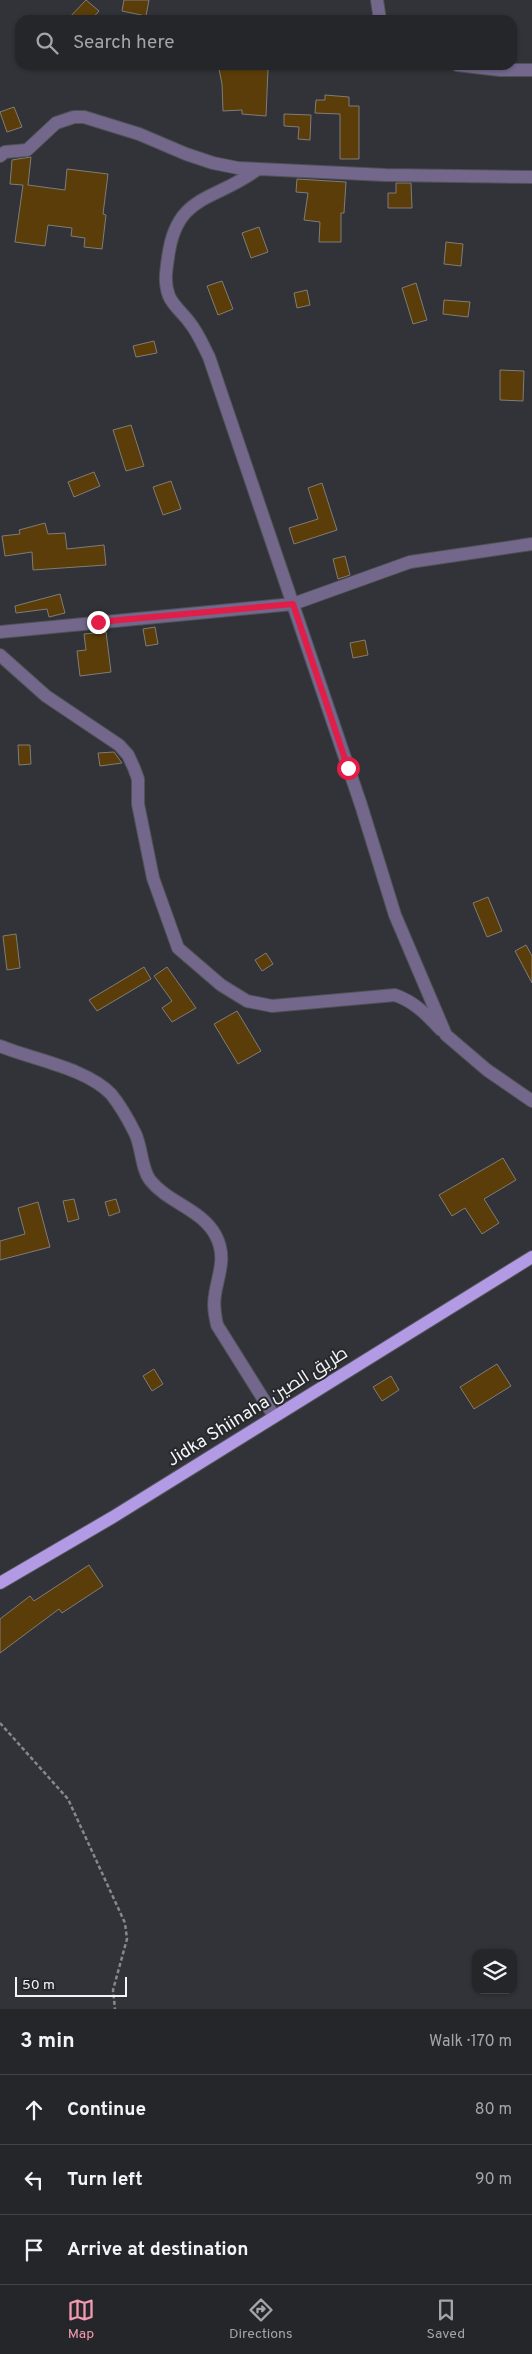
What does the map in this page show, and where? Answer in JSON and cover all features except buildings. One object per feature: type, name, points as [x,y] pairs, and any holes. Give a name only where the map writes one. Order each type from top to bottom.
[{"type":"main road","name":"Jidka Shiinaha طريق الصين","points":[[0,1583],[113,1517],[532,1257]]},
{"type":"street","points":[[377,0],[379,15]]},
{"type":"street","points":[[500,70],[532,70]]},
{"type":"street","points":[[0,156],[5,152],[27,150],[56,123],[74,116],[84,117],[139,134],[212,163],[238,168],[385,175],[532,177]]},
{"type":"street","points":[[258,169],[233,186],[205,198],[182,214],[172,238],[165,284],[169,298],[192,324],[209,357],[395,914],[446,1035]]},
{"type":"street","points":[[0,632],[293,604],[410,562],[532,544]]},
{"type":"street","points":[[0,655],[46,696],[119,745],[128,755],[138,780],[138,804],[153,878],[178,948],[221,985],[247,1002],[272,1006],[395,995],[408,1000],[422,1010],[446,1035],[487,1070],[532,1101]]},
{"type":"street","points":[[0,1046],[91,1079],[111,1094],[136,1135],[148,1178],[160,1191],[204,1219],[216,1236],[222,1256],[221,1273],[215,1295],[214,1312],[217,1325],[274,1416]]},
{"type":"path","points":[[0,1723],[68,1799],[125,1923],[127,1939],[113,1990],[115,2009]]},
{"type":"route","points":[[98,622],[293,604],[348,768]]}]
